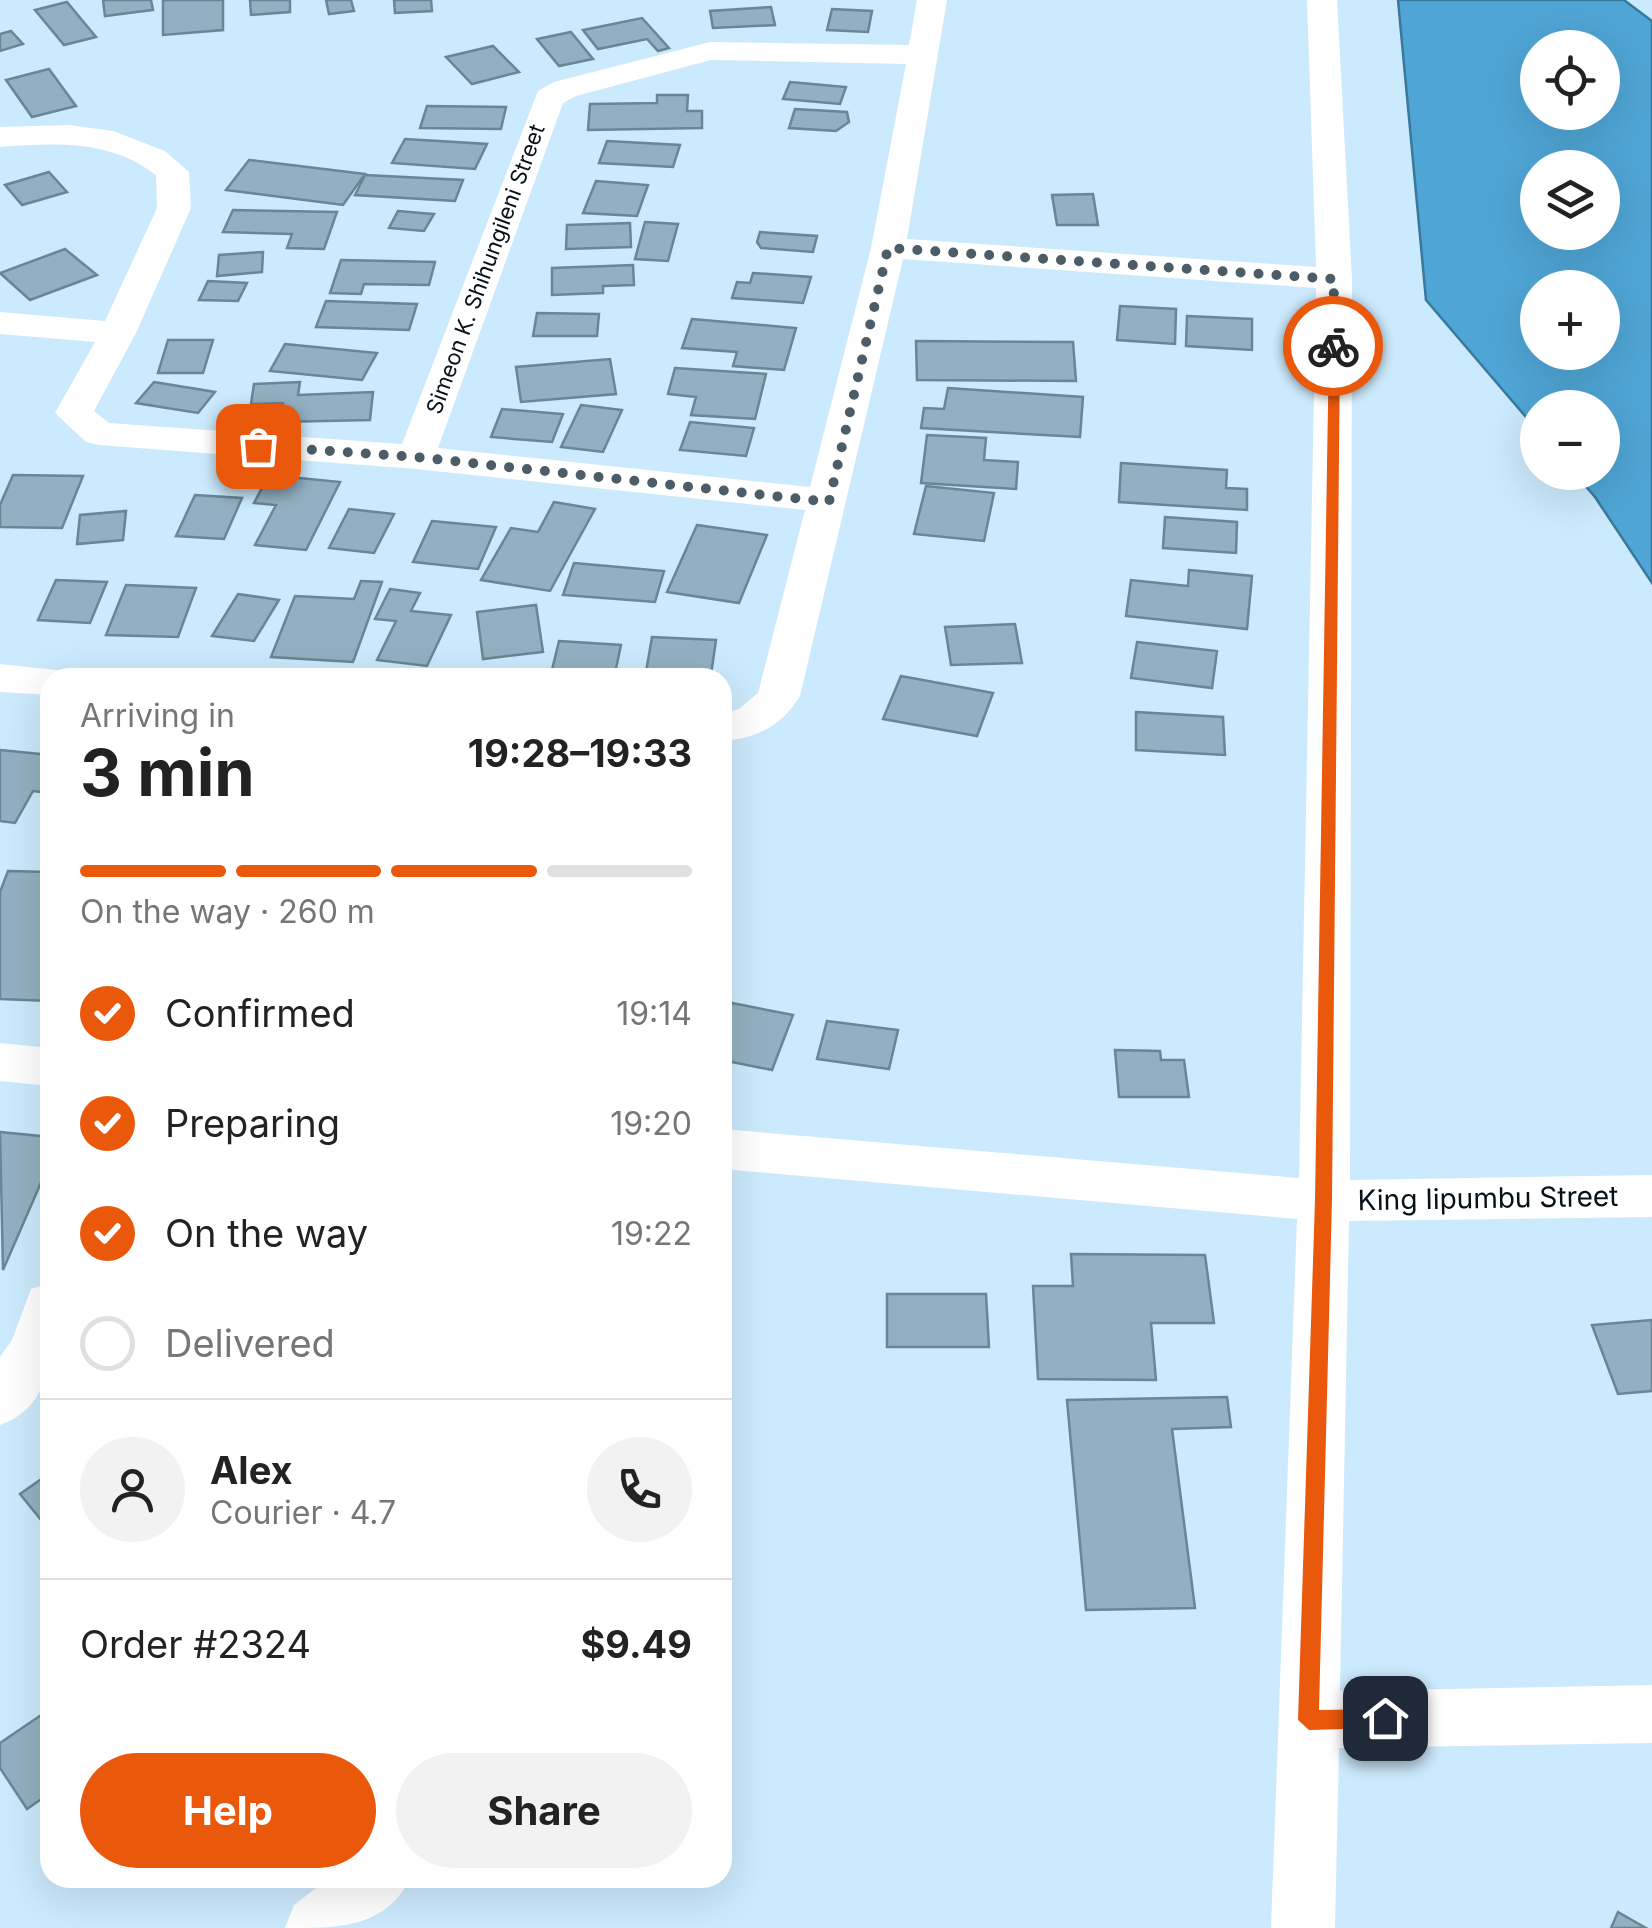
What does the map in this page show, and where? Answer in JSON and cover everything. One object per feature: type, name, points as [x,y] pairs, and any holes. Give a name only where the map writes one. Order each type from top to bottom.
[{"type":"street","points":[[732,726],[744,725],[770,710],[779,696],[888,248],[932,0]]},
{"type":"street","points":[[1303,1928],[1324,1200],[1334,279],[1322,0]]},
{"type":"street","name":"Simeon K. Shihungileni Street","points":[[416,457],[549,98],[565,89],[710,51],[923,55]]},
{"type":"street","points":[[0,137],[57,134],[116,140],[153,155],[172,172],[174,208],[118,333],[74,413],[99,434],[416,457],[829,502]]},
{"type":"street","points":[[888,248],[1334,279]]},
{"type":"street","points":[[0,324],[118,333]]},
{"type":"street","points":[[0,678],[40,680]]},
{"type":"street","points":[[0,1062],[40,1066]]},
{"type":"street","name":"King Iipumbu Street","points":[[732,1149],[1324,1200],[1652,1196]]},
{"type":"street","points":[[0,1401],[37,1349],[40,1339]]},
{"type":"street","points":[[1309,1720],[1652,1714]]},
{"type":"street","points":[[317,1928],[367,1888]]},
{"type":"water","points":[[1398,0],[1624,0],[1652,21],[1652,583],[1589,490],[1620,490],[1620,390],[1520,390],[1520,410],[1426,300]]},
{"type":"building","points":[[103,0],[151,0],[153,10],[105,16]]},
{"type":"building","points":[[163,0],[223,0],[223,30],[163,35]]},
{"type":"building","points":[[250,0],[290,0],[290,12],[251,15]]},
{"type":"building","points":[[326,0],[351,0],[354,11],[329,14]]},
{"type":"building","points":[[394,0],[431,0],[432,11],[395,13]]},
{"type":"building","points":[[67,2],[96,37],[64,45],[35,10]]},
{"type":"building","points":[[771,7],[775,25],[713,28],[710,11]]},
{"type":"building","points":[[832,9],[872,11],[868,32],[827,30]]},
{"type":"building","points":[[642,18],[669,48],[658,51],[647,39],[598,49],[583,30]]},
{"type":"building","points":[[11,31],[23,44],[0,51],[0,34]]},
{"type":"building","points":[[571,32],[593,59],[559,66],[537,39]]},
{"type":"building","points":[[493,46],[519,72],[472,84],[446,57]]},
{"type":"building","points":[[49,69],[76,106],[32,117],[6,80]]},
{"type":"building","points":[[790,82],[846,87],[840,104],[783,99]]},
{"type":"building","points":[[657,95],[688,95],[687,111],[702,111],[702,128],[588,130],[590,104],[657,103]]},
{"type":"building","points":[[427,106],[506,107],[501,129],[420,128]]},
{"type":"building","points":[[795,109],[847,112],[849,122],[836,131],[789,128]]},
{"type":"building","points":[[405,139],[487,144],[475,169],[392,163]]},
{"type":"building","points":[[607,141],[680,145],[673,167],[599,163]]},
{"type":"building","points":[[249,160],[365,174],[343,205],[226,190]]},
{"type":"building","points":[[49,172],[67,192],[22,205],[5,185]]},
{"type":"building","points":[[365,175],[463,180],[455,201],[355,195]]},
{"type":"building","points":[[596,181],[648,185],[637,216],[583,213]]},
{"type":"building","points":[[1093,194],[1098,225],[1057,225],[1052,195]]},
{"type":"building","points":[[233,210],[337,212],[324,249],[287,248],[292,234],[223,232]]},
{"type":"building","points":[[398,211],[434,214],[424,231],[389,228]]},
{"type":"building","points":[[645,222],[678,224],[668,261],[635,259]]},
{"type":"building","points":[[630,223],[631,247],[566,249],[567,225]]},
{"type":"building","points":[[760,232],[817,236],[813,252],[761,248],[757,242]]},
{"type":"building","points":[[65,249],[97,275],[30,300],[0,273]]},
{"type":"building","points":[[263,252],[262,272],[217,276],[219,255]]},
{"type":"building","points":[[341,260],[435,262],[429,285],[364,284],[361,294],[330,293]]},
{"type":"building","points":[[633,265],[634,285],[603,286],[603,293],[552,295],[552,268]]},
{"type":"building","points":[[753,273],[811,277],[803,303],[732,298],[737,282],[750,283]]},
{"type":"building","points":[[208,281],[247,283],[238,301],[199,300]]},
{"type":"building","points":[[326,301],[417,304],[409,330],[316,327]]},
{"type":"building","points":[[1120,306],[1176,309],[1175,344],[1117,340]]},
{"type":"building","points":[[537,313],[599,314],[597,336],[533,336]]},
{"type":"building","points":[[1187,316],[1252,319],[1252,350],[1186,346]]},
{"type":"building","points":[[692,319],[796,328],[784,370],[733,366],[737,352],[682,348]]},
{"type":"building","points":[[168,340],[213,340],[203,373],[158,373]]},
{"type":"building","points":[[916,341],[1073,342],[1076,381],[917,380]]},
{"type":"building","points":[[285,344],[377,353],[362,380],[270,371]]},
{"type":"building","points":[[610,359],[616,394],[521,402],[516,367]]},
{"type":"building","points":[[675,368],[766,374],[755,419],[691,415],[696,397],[668,394]]},
{"type":"building","points":[[154,382],[215,392],[198,413],[136,403]]},
{"type":"building","points":[[300,382],[298,395],[373,392],[370,420],[280,422],[283,403],[251,404],[254,384]]},
{"type":"building","points":[[948,388],[1083,397],[1080,437],[921,428],[924,408],[944,409]]},
{"type":"building","points":[[581,405],[622,410],[603,452],[561,447]]},
{"type":"building","points":[[502,409],[563,414],[552,442],[491,437]]},
{"type":"building","points":[[690,422],[754,428],[746,456],[680,450]]},
{"type":"building","points":[[927,435],[986,438],[984,460],[1018,462],[1016,489],[921,483]]},
{"type":"building","points":[[1121,463],[1227,470],[1226,488],[1247,489],[1247,510],[1119,502]]},
{"type":"building","points":[[13,475],[83,476],[62,528],[0,527],[0,505]]},
{"type":"building","points":[[269,475],[340,482],[306,550],[255,545],[276,505],[254,503]]},
{"type":"building","points":[[926,486],[994,493],[984,541],[914,534]]},
{"type":"building","points":[[195,495],[242,498],[224,539],[176,536]]},
{"type":"building","points":[[554,502],[595,509],[550,591],[481,580],[511,528],[538,532]]},
{"type":"building","points":[[349,509],[394,514],[374,553],[329,548]]},
{"type":"building","points":[[126,511],[123,540],[77,544],[80,515]]},
{"type":"building","points":[[1165,517],[1237,522],[1236,553],[1163,548]]},
{"type":"building","points":[[432,521],[496,527],[478,569],[413,562]]},
{"type":"building","points":[[697,525],[767,535],[739,603],[667,592]]},
{"type":"building","points":[[574,563],[664,571],[655,602],[563,595]]},
{"type":"building","points":[[1189,570],[1252,576],[1247,629],[1126,616],[1131,580],[1188,586]]},
{"type":"building","points":[[56,580],[107,582],[90,623],[38,620]]},
{"type":"building","points":[[361,581],[382,582],[353,662],[271,657],[295,596],[354,599]]},
{"type":"building","points":[[126,585],[196,588],[178,637],[106,635]]},
{"type":"building","points":[[390,589],[420,593],[411,611],[451,615],[427,666],[377,660],[396,621],[375,619]]},
{"type":"building","points":[[238,594],[279,600],[254,641],[212,636]]},
{"type":"building","points":[[536,605],[543,652],[483,659],[477,612]]},
{"type":"building","points":[[1015,624],[1022,663],[951,665],[945,627]]},
{"type":"building","points":[[652,637],[716,640],[712,668],[647,668]]},
{"type":"building","points":[[559,641],[621,645],[616,668],[552,668]]},
{"type":"building","points":[[1137,642],[1217,651],[1212,688],[1131,678]]},
{"type":"building","points":[[901,676],[993,693],[977,736],[883,719]]},
{"type":"building","points":[[1136,712],[1223,717],[1225,755],[1136,750]]},
{"type":"building","points":[[0,750],[40,754],[40,792],[33,791],[15,823],[0,821]]},
{"type":"building","points":[[8,871],[40,872],[40,1001],[0,999],[0,892]]},
{"type":"building","points":[[732,1003],[793,1015],[772,1070],[732,1062]]},
{"type":"building","points":[[827,1021],[898,1030],[889,1069],[817,1059]]},
{"type":"building","points":[[1115,1050],[1160,1051],[1161,1060],[1184,1060],[1189,1097],[1119,1097]]},
{"type":"building","points":[[0,1132],[40,1136],[40,1185],[3,1270]]},
{"type":"building","points":[[1071,1254],[1205,1255],[1214,1323],[1151,1323],[1156,1380],[1038,1379],[1033,1286],[1073,1286]]},
{"type":"building","points":[[887,1294],[986,1294],[989,1347],[887,1347]]},
{"type":"building","points":[[1652,1320],[1652,1391],[1618,1394],[1592,1325]]},
{"type":"building","points":[[1227,1397],[1231,1427],[1172,1429],[1195,1608],[1086,1610],[1067,1400]]},
{"type":"building","points":[[40,1480],[40,1519],[20,1494]]},
{"type":"building","points":[[40,1716],[40,1800],[27,1809],[0,1768],[0,1743]]},
{"type":"building","points":[[1618,1912],[1646,1928],[1611,1928]]},
{"type":"way so far","points":[[258,446],[416,457],[829,502],[888,248],[1334,279],[1333,346]]},
{"type":"route","points":[[1333,346],[1324,1200],[1309,1720],[1385,1718]]}]
